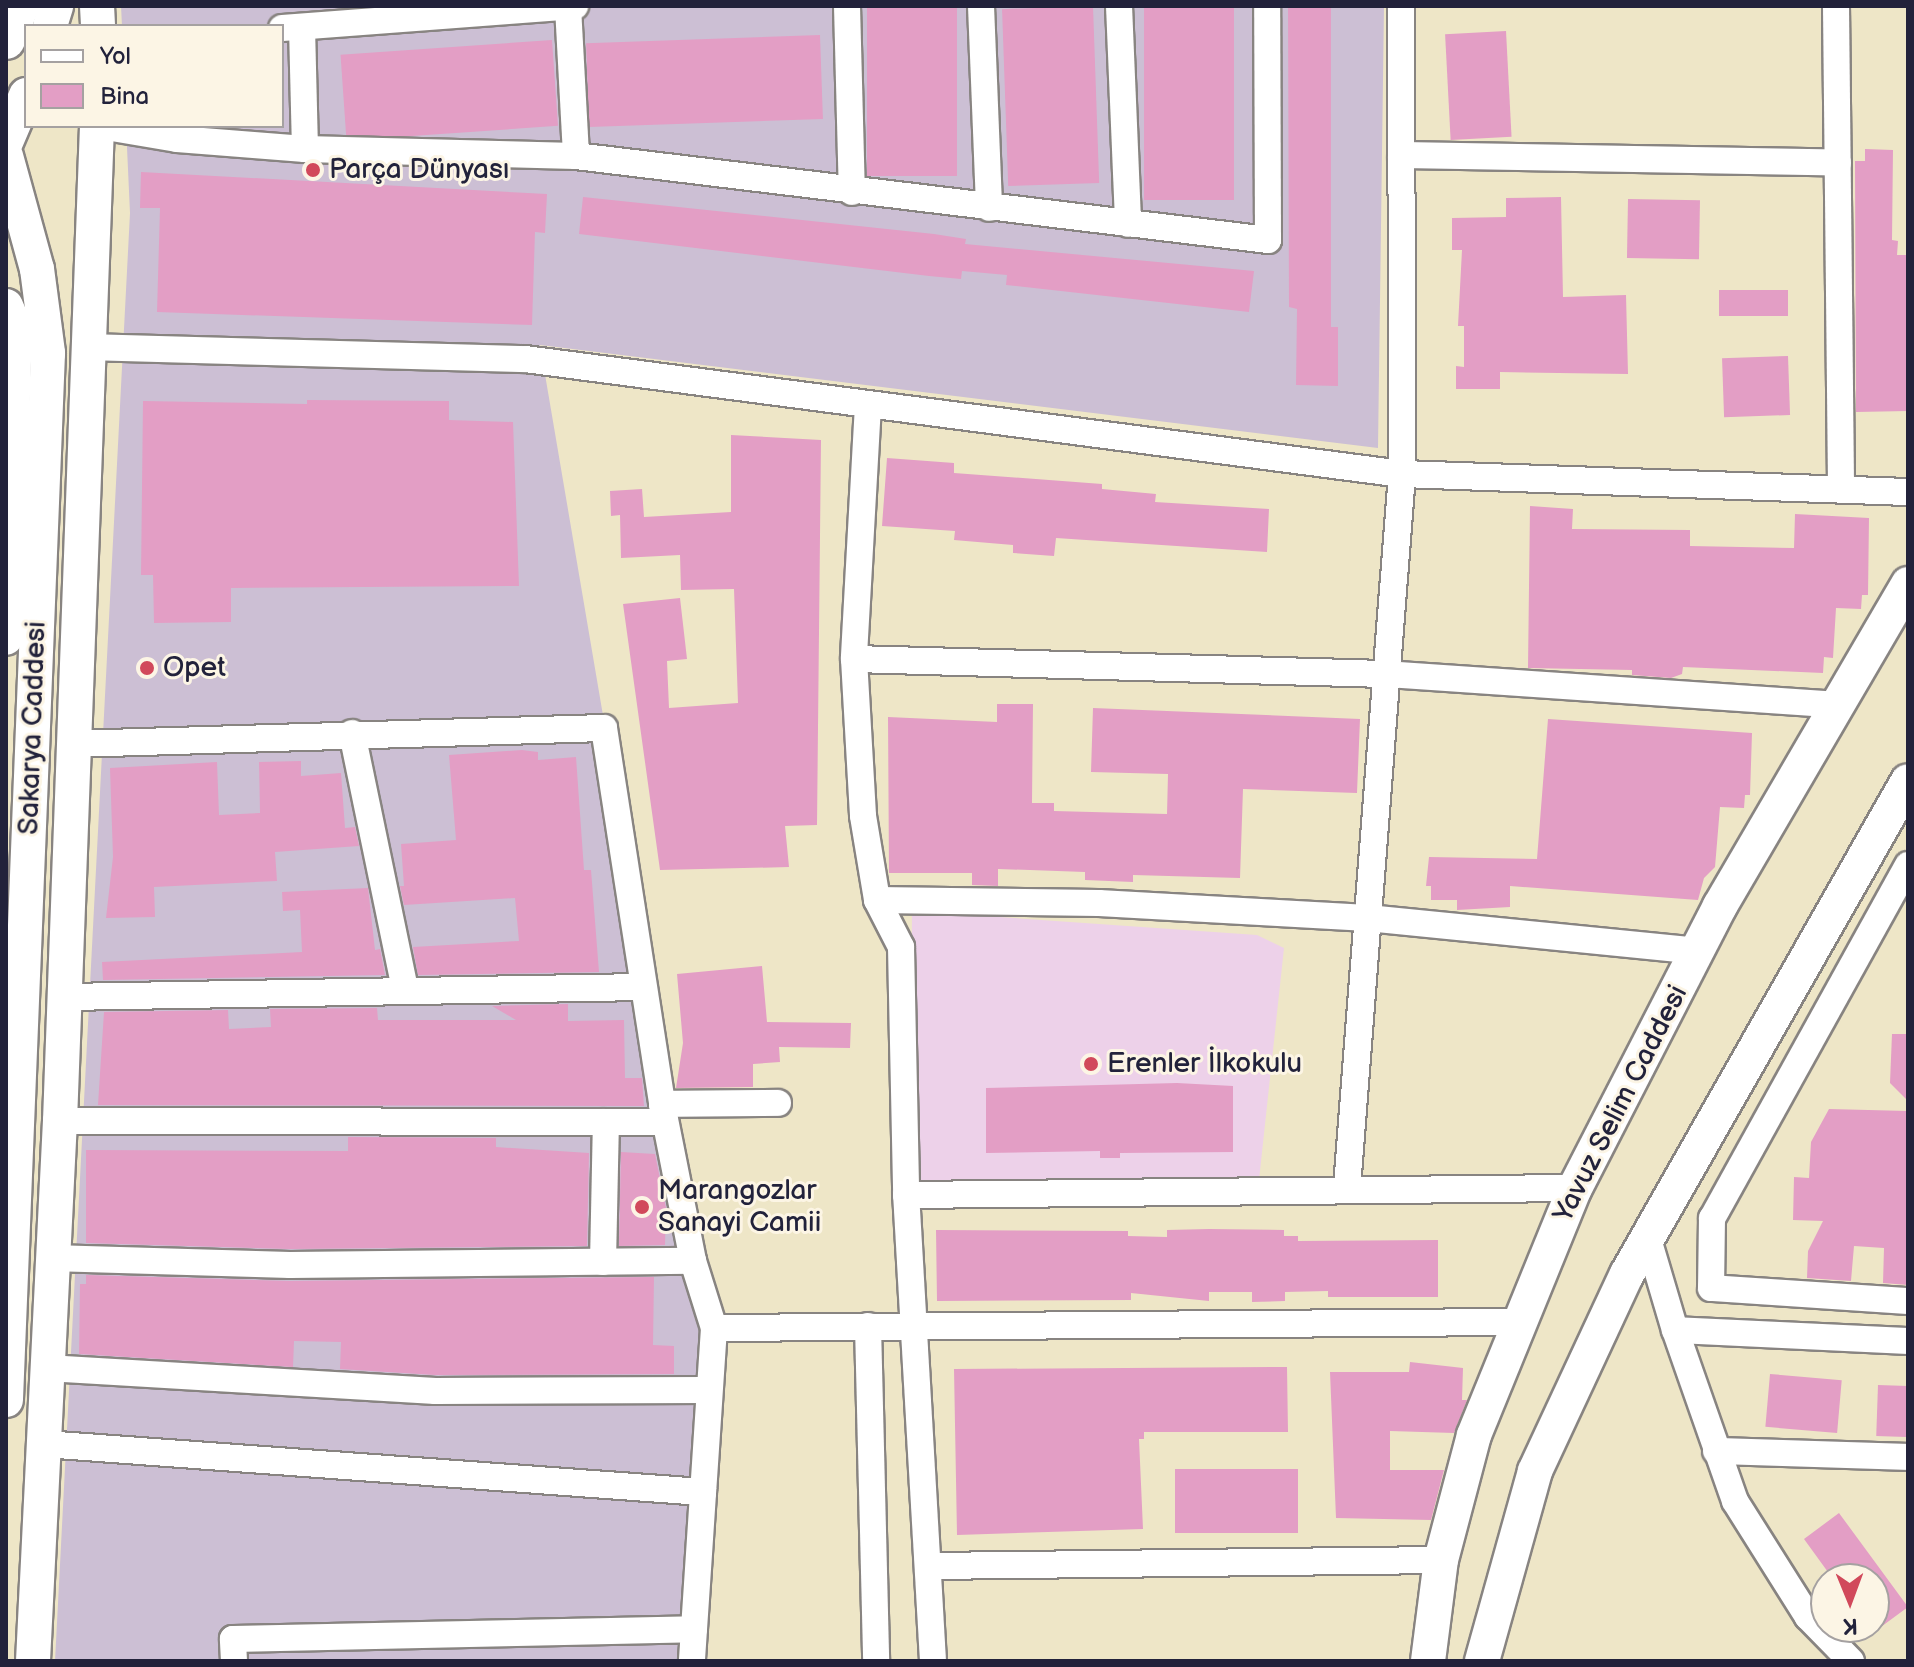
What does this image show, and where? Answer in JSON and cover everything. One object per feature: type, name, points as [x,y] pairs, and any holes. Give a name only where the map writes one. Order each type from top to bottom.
[{"type":"highway","points":[[6,40],[24,30]]},
{"type":"main road","points":[[6,142],[24,100]]},
{"type":"main road","points":[[33,1661],[60,1121],[98,128]]},
{"type":"main road","name":"Sakarya Caddesi","points":[[6,156],[37,269],[48,353],[6,1400]]},
{"type":"main road","name":"Sakarya Caddesi","points":[[6,306],[15,327],[6,638]]},
{"type":"main road","name":"Yavuz Selim Caddesi","points":[[1428,1661],[1441,1560],[1474,1435],[1575,1188],[1698,951],[1908,584]]},
{"type":"main road","points":[[1482,1661],[1535,1471],[1648,1239],[1903,802]]},
{"type":"street","points":[[305,149],[292,27],[575,6]]},
{"type":"street","points":[[847,6],[852,192]]},
{"type":"street","points":[[981,6],[989,208]]},
{"type":"street","points":[[1119,6],[1128,224]]},
{"type":"street","points":[[121,128],[305,149],[576,156],[852,192],[1268,240],[1267,6]]},
{"type":"street","points":[[1347,1187],[1402,474],[1401,6]]},
{"type":"street","points":[[1836,6],[1841,489]]},
{"type":"street","points":[[568,7],[576,156]]},
{"type":"street","points":[[1401,155],[1838,163]]},
{"type":"street","points":[[90,347],[525,359],[1402,474],[1908,492]]},
{"type":"street","points":[[868,405],[854,659],[863,816],[877,900],[901,947],[906,1195],[933,1661]]},
{"type":"street","points":[[854,659],[1386,674],[1837,705]]},
{"type":"street","points":[[74,744],[352,733],[604,728],[664,1113],[693,1261],[714,1328],[692,1661]]},
{"type":"street","points":[[352,733],[405,989]]},
{"type":"street","points":[[1908,865],[1712,1218],[1711,1288],[1908,1301]]},
{"type":"street","points":[[877,900],[1099,903],[1368,918],[1698,951]]},
{"type":"street","points":[[65,997],[643,987]]},
{"type":"street","points":[[60,1121],[606,1122],[664,1113],[778,1103]]},
{"type":"street","points":[[603,1262],[606,1122]]},
{"type":"street","points":[[906,1195],[1347,1187],[1575,1188]]},
{"type":"street","points":[[1648,1239],[1675,1330],[1735,1501],[1808,1617],[1851,1661]]},
{"type":"street","points":[[51,1258],[290,1265],[693,1261]]},
{"type":"street","points":[[714,1328],[868,1326],[913,1329],[1520,1322]]},
{"type":"street","points":[[868,1326],[876,1661]]},
{"type":"street","points":[[1675,1330],[1908,1341]]},
{"type":"street","points":[[47,1368],[435,1391],[708,1390]]},
{"type":"street","points":[[44,1444],[703,1492]]},
{"type":"street","points":[[1716,1451],[1908,1457]]},
{"type":"street","points":[[929,1566],[1441,1560]]},
{"type":"street","points":[[234,1661],[233,1639],[694,1629]]},
{"type":"shaded area","points":[[121,6],[1384,6],[1378,448],[540,345],[706,1321],[684,1661],[55,1661],[130,213],[126,128],[284,128],[284,24],[122,24]]},
{"type":"shaded area","name":"Erenler İlkokulu","points":[[912,911],[1257,935],[1284,948],[1259,1180],[910,1183]]},
{"type":"building","points":[[867,6],[957,6],[957,176],[867,176]]},
{"type":"building","points":[[1093,6],[1099,183],[1008,186],[1002,9]]},
{"type":"building","points":[[1144,6],[1234,6],[1234,200],[1144,200]]},
{"type":"building","points":[[1288,6],[1331,6],[1331,327],[1338,327],[1338,386],[1296,385],[1297,309],[1289,307]]},
{"type":"building","points":[[1506,31],[1512,137],[1451,140],[1445,34]]},
{"type":"building","points":[[820,35],[823,119],[589,127],[586,43]]},
{"type":"building","points":[[552,40],[558,126],[347,141],[341,55]]},
{"type":"building","points":[[1865,149],[1893,150],[1892,240],[1898,241],[1897,255],[1908,255],[1908,411],[1856,412],[1855,161],[1865,161]]},
{"type":"building","points":[[141,172],[547,194],[545,233],[535,232],[532,325],[157,312],[160,208],[140,208]]},
{"type":"building","points":[[583,197],[934,234],[966,239],[965,244],[1254,271],[1249,312],[1006,285],[1007,275],[962,271],[961,279],[929,276],[579,234]]},
{"type":"building","points":[[1561,197],[1563,297],[1626,295],[1628,374],[1500,372],[1500,389],[1456,389],[1456,366],[1464,367],[1464,326],[1458,326],[1462,250],[1452,250],[1452,218],[1506,217],[1506,198]]},
{"type":"building","points":[[1628,199],[1700,200],[1699,259],[1627,258]]},
{"type":"building","points":[[1719,290],[1788,290],[1788,316],[1719,316]]},
{"type":"building","points":[[1788,356],[1790,415],[1724,417],[1722,358]]},
{"type":"building","points":[[307,400],[449,401],[449,420],[513,422],[519,586],[231,588],[231,622],[154,623],[153,575],[141,575],[143,401],[307,404]]},
{"type":"building","points":[[731,435],[821,440],[817,825],[785,826],[789,867],[660,870],[623,604],[680,598],[687,659],[667,661],[669,708],[738,703],[734,589],[681,590],[680,555],[621,558],[620,515],[611,516],[610,491],[642,489],[644,517],[731,512]]},
{"type":"building","points":[[887,458],[954,463],[954,473],[1102,484],[1102,489],[1156,494],[1155,502],[1269,509],[1267,552],[1056,538],[1054,556],[1013,553],[1013,545],[954,540],[955,531],[882,526]]},
{"type":"building","points":[[1530,506],[1573,509],[1572,529],[1690,530],[1690,546],[1794,548],[1795,514],[1869,518],[1868,595],[1862,595],[1861,609],[1836,608],[1833,658],[1824,657],[1823,673],[1683,667],[1682,674],[1671,678],[1632,675],[1632,670],[1528,668]]},
{"type":"building","points":[[997,704],[1033,704],[1032,803],[1054,803],[1054,811],[1167,814],[1168,774],[1091,772],[1093,708],[1360,719],[1357,793],[1243,789],[1240,878],[1133,875],[1133,882],[1085,880],[1085,872],[998,869],[998,886],[972,885],[972,873],[889,873],[888,717],[997,722]]},
{"type":"building","points":[[1548,719],[1752,733],[1750,795],[1745,795],[1744,808],[1720,807],[1715,867],[1704,878],[1698,900],[1510,886],[1510,907],[1457,910],[1457,900],[1431,900],[1431,886],[1426,886],[1429,857],[1537,859]]},
{"type":"building","points":[[522,750],[538,752],[538,760],[576,757],[584,870],[591,870],[599,972],[418,975],[413,947],[519,941],[515,898],[404,905],[400,886],[404,886],[401,844],[456,840],[449,755]]},
{"type":"building","points":[[301,761],[301,776],[341,773],[345,828],[355,827],[359,846],[275,852],[277,881],[154,887],[155,917],[106,918],[113,857],[110,768],[217,762],[219,815],[260,813],[259,762]]},
{"type":"building","points":[[368,888],[375,950],[380,949],[385,975],[103,980],[102,962],[302,952],[300,910],[283,911],[282,892]]},
{"type":"building","points":[[762,966],[767,1022],[851,1023],[850,1048],[779,1047],[780,1062],[753,1064],[753,1087],[676,1088],[683,1043],[677,974]]},
{"type":"building","points":[[568,1004],[568,1021],[624,1020],[625,1078],[642,1078],[644,1106],[98,1105],[104,1012],[228,1010],[229,1029],[271,1027],[270,1009],[377,1008],[378,1020],[516,1020],[492,1006]]},
{"type":"building","points":[[1892,1034],[1908,1034],[1908,1101],[1890,1083]]},
{"type":"building","points":[[1177,1083],[1233,1086],[1233,1152],[1120,1153],[1120,1158],[1100,1158],[1100,1151],[986,1153],[986,1088]]},
{"type":"building","points":[[1829,1109],[1908,1111],[1908,1285],[1883,1283],[1884,1248],[1854,1246],[1851,1281],[1807,1278],[1808,1251],[1823,1221],[1793,1220],[1794,1177],[1809,1178],[1811,1142]]},
{"type":"building","points":[[348,1137],[496,1138],[496,1147],[589,1153],[587,1246],[290,1249],[86,1243],[86,1150],[348,1151]]},
{"type":"building","name":"Marangozlar Sanayi Camii","points":[[621,1152],[655,1154],[666,1208],[665,1245],[619,1246]]},
{"type":"building","points":[[936,1230],[1128,1231],[1128,1236],[1167,1237],[1167,1230],[1284,1230],[1284,1236],[1298,1236],[1298,1241],[1438,1240],[1438,1297],[1328,1297],[1328,1291],[1285,1292],[1285,1301],[1252,1302],[1252,1292],[1209,1292],[1209,1301],[1131,1293],[1131,1300],[937,1301]]},
{"type":"building","points":[[86,1275],[290,1281],[654,1277],[653,1345],[674,1346],[674,1374],[435,1375],[340,1369],[341,1342],[294,1341],[293,1367],[79,1354],[80,1284],[86,1284]]},
{"type":"building","points":[[1410,1362],[1463,1368],[1462,1400],[1467,1400],[1454,1433],[1390,1431],[1390,1470],[1444,1470],[1431,1520],[1336,1518],[1330,1372],[1409,1372]]},
{"type":"building","points":[[1287,1367],[1288,1432],[1144,1432],[1144,1439],[1139,1439],[1143,1529],[957,1535],[954,1369]]},
{"type":"building","points":[[1770,1374],[1842,1380],[1837,1433],[1765,1427]]},
{"type":"building","points":[[1878,1385],[1908,1386],[1906,1437],[1876,1436]]},
{"type":"building","points":[[1175,1469],[1298,1469],[1298,1533],[1175,1533]]},
{"type":"building","points":[[1839,1513],[1876,1563],[1821,1563],[1804,1539]]},
{"type":"building","points":[[1890,1582],[1908,1607],[1890,1620]]},
{"type":"place","name":"Parça Dünyası","points":[[313,170]]},
{"type":"place","name":"Opet","points":[[147,668]]},
{"type":"place","name":"Erenler İlkokulu","points":[[1091,1064]]},
{"type":"place","name":"Marangozlar Sanayi Camii","points":[[642,1207]]}]
